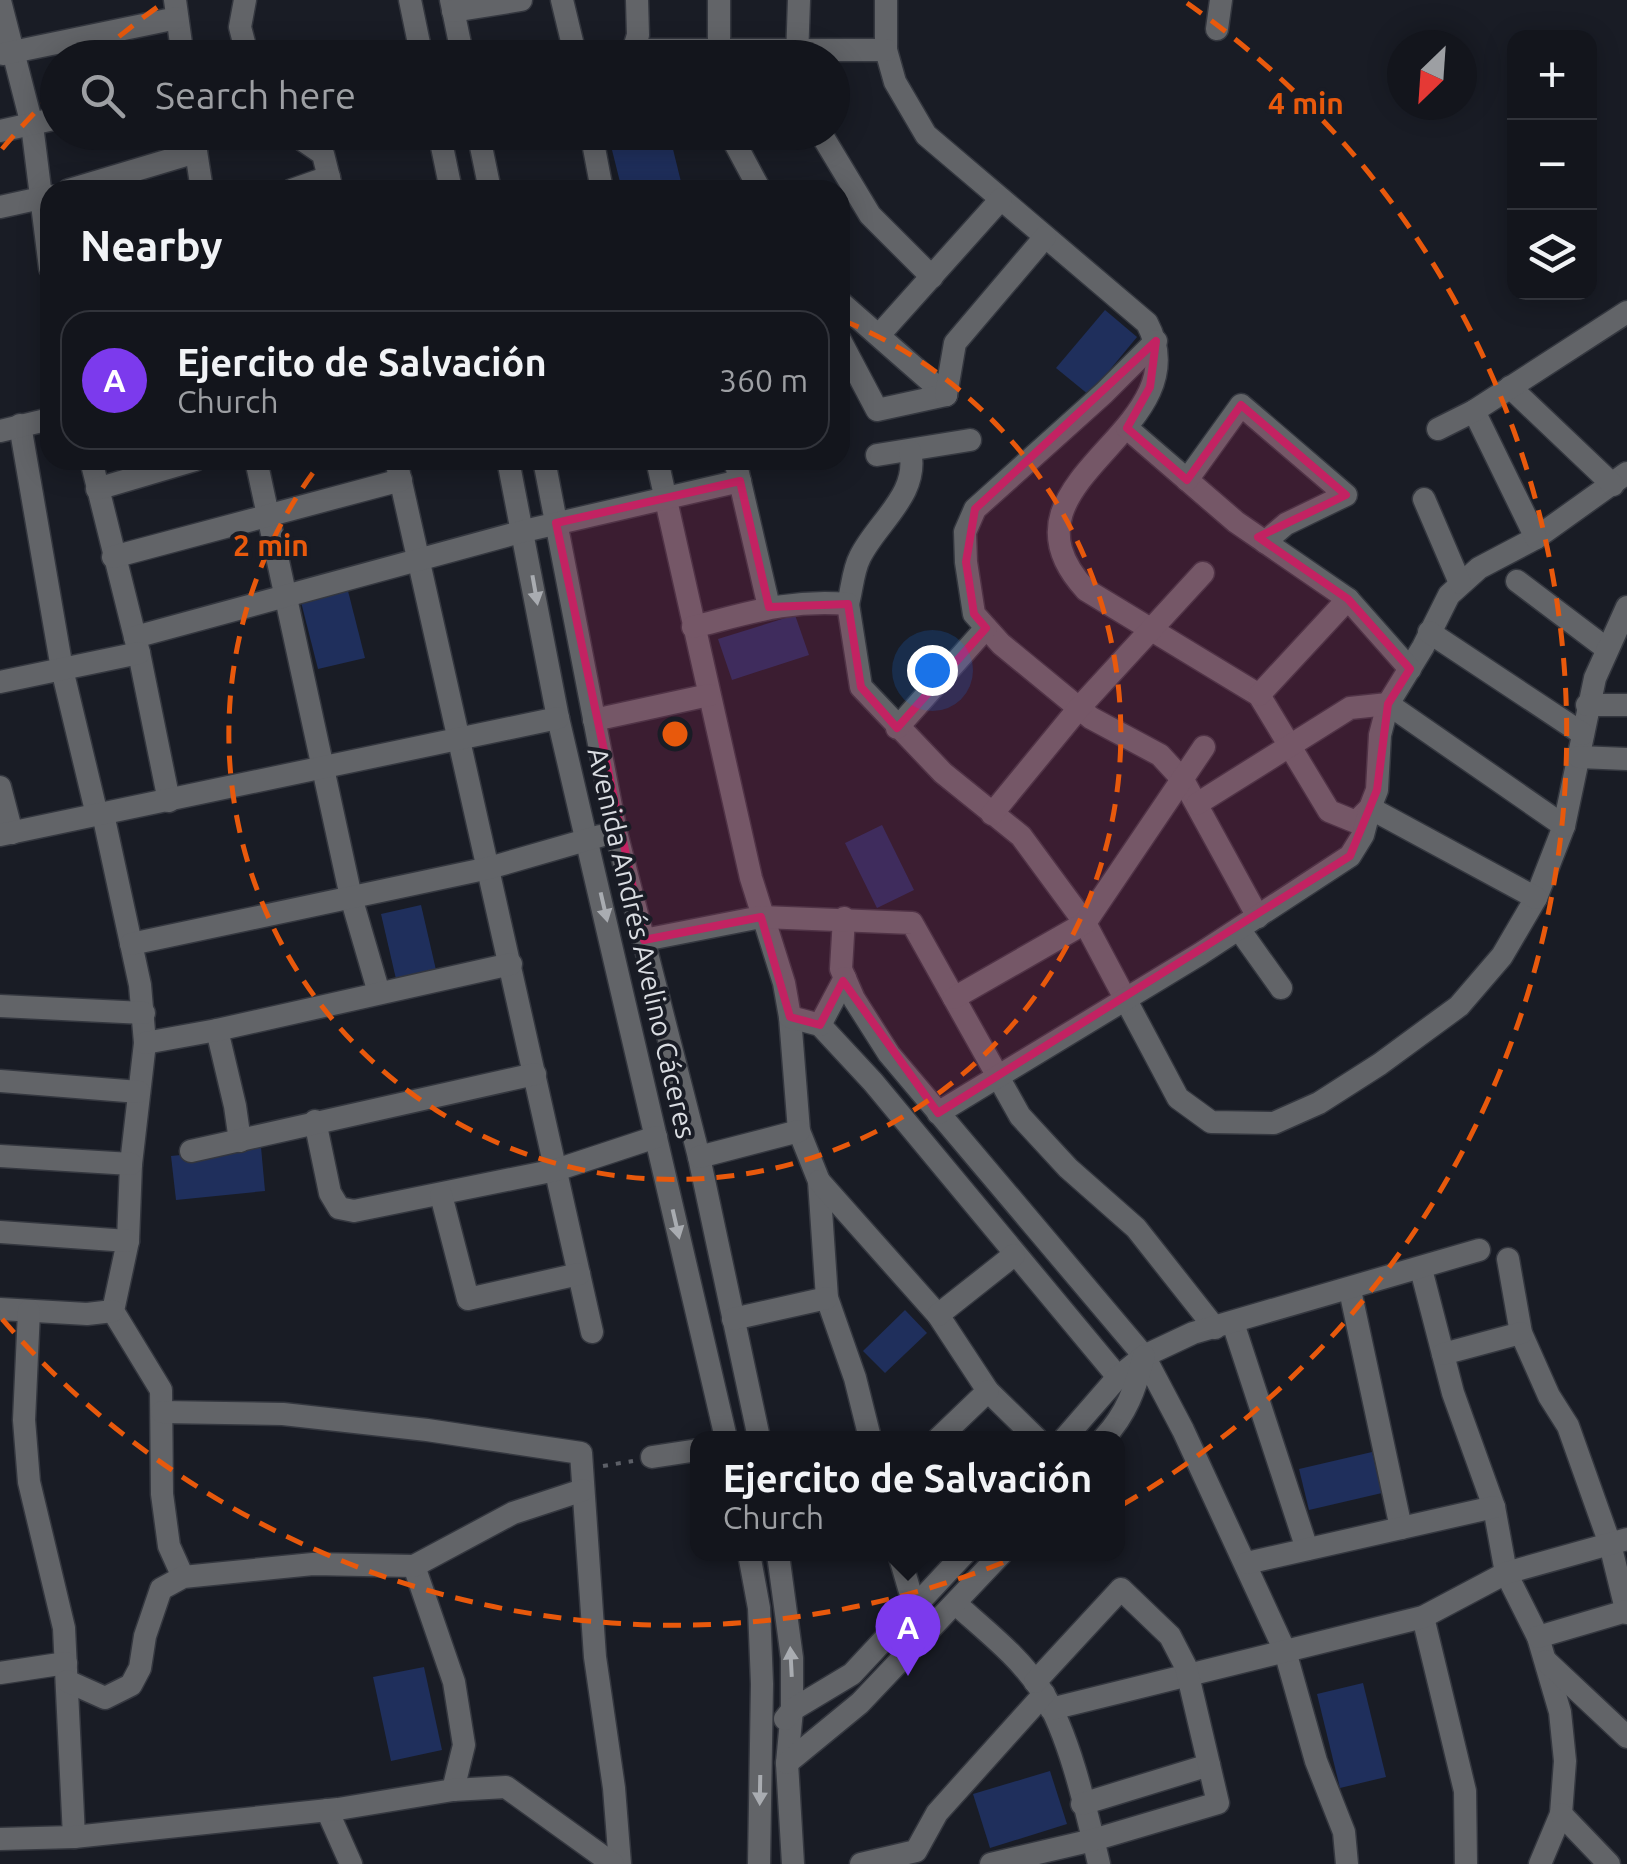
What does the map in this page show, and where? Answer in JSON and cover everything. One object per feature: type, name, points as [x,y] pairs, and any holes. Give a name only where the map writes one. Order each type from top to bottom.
[{"type":"street","points":[[244,0],[240,26],[244,40]]},
{"type":"street","points":[[410,0],[418,40]]},
{"type":"street","points":[[459,40],[452,6],[521,0]]},
{"type":"street","points":[[562,0],[572,40]]},
{"type":"street","points":[[636,0],[636,40]]},
{"type":"street","points":[[719,0],[720,40]]},
{"type":"street","points":[[797,40],[799,0]]},
{"type":"street","points":[[886,0],[886,50],[895,82],[926,135],[1146,323],[1156,342],[1159,356],[1150,387],[1127,428],[1063,502],[1056,525],[1069,565],[1086,590],[1259,695],[1329,811],[1356,822],[1370,808]]},
{"type":"street","points":[[1217,29],[1222,0]]},
{"type":"street","points":[[0,1],[7,54],[32,125],[43,180]]},
{"type":"street","points":[[60,40],[176,9],[180,40]]},
{"type":"street","points":[[7,54],[40,45]]},
{"type":"street","points":[[850,51],[886,50]]},
{"type":"street","points":[[0,131],[40,123]]},
{"type":"street","points":[[96,180],[173,150]]},
{"type":"street","points":[[195,150],[200,180]]},
{"type":"street","points":[[317,150],[323,154],[329,180]]},
{"type":"street","points":[[442,150],[449,180]]},
{"type":"street","points":[[482,150],[488,180]]},
{"type":"street","points":[[597,150],[601,180]]},
{"type":"street","points":[[739,150],[755,180]]},
{"type":"street","points":[[831,150],[849,180]]},
{"type":"street","points":[[850,182],[870,215],[932,277]]},
{"type":"street","points":[[0,207],[40,198]]},
{"type":"street","points":[[880,334],[1001,200]]},
{"type":"street","points":[[946,395],[954,343],[1045,237]]},
{"type":"street","points":[[850,310],[946,395]]},
{"type":"street","points":[[1438,430],[1627,312]]},
{"type":"street","points":[[1156,342],[975,508],[965,532],[974,614],[1001,644],[1079,708],[1160,755],[1182,780],[1197,804],[1281,988]]},
{"type":"street","points":[[850,359],[877,410],[946,395]]},
{"type":"street","points":[[938,1113],[1249,923],[1350,856],[1364,836],[1377,790],[1380,735],[1388,704],[1449,595],[1479,568],[1536,538],[1620,479],[1510,387]]},
{"type":"street","points":[[1187,480],[1240,404],[1346,496],[1286,524],[1265,542]]},
{"type":"street","points":[[1474,411],[1536,538]]},
{"type":"street","points":[[40,421],[10,428],[62,669],[100,815],[144,1013],[145,1043],[131,1164],[128,1241],[113,1311],[161,1390],[162,1494],[169,1546],[183,1577]]},
{"type":"street","points":[[1127,428],[1265,542],[1348,599],[1410,669]]},
{"type":"street","points":[[877,455],[970,440]]},
{"type":"street","points":[[910,451],[914,466],[910,481],[890,517],[859,558],[848,604],[861,687],[942,773],[1020,836],[1086,923],[1178,1098],[1211,1122],[1274,1123],[1319,1103],[1459,1006],[1502,956],[1536,898],[1564,826],[1587,705],[1627,607]]},
{"type":"street","points":[[93,470],[137,645],[170,801]]},
{"type":"street","points":[[96,488],[160,470]]},
{"type":"street","points":[[258,470],[352,897],[379,993]]},
{"type":"street","points":[[114,557],[268,517],[398,470],[592,1332]]},
{"type":"street","name":"Avenida Andrés Avelino Cáceres","points":[[510,470],[558,718],[724,1431]]},
{"type":"street","name":"Avenida Andrés Avelino Cáceres","points":[[546,470],[616,832],[699,1157],[757,1431]]},
{"type":"street","points":[[659,470],[761,917],[784,983],[799,1131],[820,1181],[938,1315],[988,1390],[1029,1431]]},
{"type":"street","points":[[0,682],[62,669],[285,594],[664,496],[737,470],[769,608]]},
{"type":"street","points":[[1424,498],[1460,583]]},
{"type":"street","points":[[992,814],[1079,708],[1203,573]]},
{"type":"street","points":[[1517,581],[1608,649]]},
{"type":"street","points":[[1259,695],[1348,599]]},
{"type":"street","points":[[693,627],[810,601],[848,604]]},
{"type":"street","points":[[897,728],[986,628]]},
{"type":"street","points":[[1429,632],[1581,746],[1627,759]]},
{"type":"street","points":[[594,720],[708,695]]},
{"type":"street","points":[[1197,804],[1350,708],[1388,704],[1564,826]]},
{"type":"street","points":[[1587,705],[1627,704]]},
{"type":"street","points":[[0,787],[6,834],[558,718]]},
{"type":"street","points":[[954,998],[1086,923],[1204,747]]},
{"type":"street","points":[[1370,808],[1536,898]]},
{"type":"street","points":[[130,944],[489,868],[616,832]]},
{"type":"street","points":[[644,940],[761,917],[912,923],[1020,1116],[1068,1168],[1136,1228],[1224,1326],[1307,1550]]},
{"type":"street","points":[[844,918],[841,969],[888,1054],[1144,1356],[1184,1430],[1285,1651],[1316,1761],[1344,1832],[1347,1864]]},
{"type":"street","points":[[145,1043],[511,964]]},
{"type":"street","points":[[820,1026],[844,978]]},
{"type":"street","points":[[0,1006],[144,1013]]},
{"type":"street","points":[[790,1016],[820,1026],[873,1082],[1118,1377]]},
{"type":"street","points":[[217,1030],[240,1142]]},
{"type":"street","points":[[191,1151],[535,1074]]},
{"type":"street","points":[[0,1081],[139,1092]]},
{"type":"street","points":[[315,1121],[330,1193],[339,1208],[354,1212],[556,1170],[656,1138]]},
{"type":"street","points":[[699,1157],[799,1131]]},
{"type":"street","points":[[0,1156],[131,1164]]},
{"type":"street","points":[[820,1181],[827,1298],[855,1378],[868,1431]]},
{"type":"street","points":[[440,1195],[468,1300],[579,1274]]},
{"type":"street","points":[[0,1232],[128,1241]]},
{"type":"street","points":[[1072,1431],[1118,1377],[1144,1356],[1193,1333],[1479,1250]]},
{"type":"street","points":[[938,1315],[1014,1254]]},
{"type":"street","points":[[1508,1260],[1521,1333],[1549,1396],[1568,1426],[1618,1542],[1627,1612],[1541,1648]]},
{"type":"street","points":[[1422,1269],[1453,1393],[1494,1507],[1506,1573],[1541,1648],[1560,1712],[1565,1761],[1561,1814],[1540,1864]]},
{"type":"street","points":[[1350,1290],[1401,1528]]},
{"type":"street","points":[[734,1319],[827,1298]]},
{"type":"street","points":[[0,1309],[87,1314],[113,1311]]},
{"type":"street","points":[[29,1312],[24,1420],[30,1482],[64,1628],[74,1837]]},
{"type":"street","points":[[1444,1354],[1521,1333]]},
{"type":"street","points":[[1111,1431],[1134,1394],[1144,1356]]},
{"type":"street","points":[[946,1431],[988,1390]]},
{"type":"street","points":[[162,1412],[283,1414],[580,1453],[595,1657],[614,1788],[616,1864]]},
{"type":"street","points":[[652,1458],[690,1451]]},
{"type":"street","points":[[0,1672],[66,1672],[105,1698],[131,1685],[140,1668],[145,1636],[160,1589],[183,1577],[313,1564],[414,1566],[582,1480]]},
{"type":"street","points":[[1247,1563],[1494,1507]]},
{"type":"street","points":[[1043,1695],[1188,1676],[1423,1617],[1506,1573],[1618,1542]]},
{"type":"street","points":[[749,1561],[759,1608],[759,1864]]},
{"type":"street","points":[[779,1561],[792,1658],[788,1763],[792,1864]]},
{"type":"street","points":[[901,1561],[915,1609]]},
{"type":"street","points":[[761,1753],[792,1710],[852,1674],[958,1561]]},
{"type":"street","points":[[788,1763],[860,1703],[995,1561]]},
{"type":"street","points":[[414,1566],[454,1682],[464,1745],[453,1790]]},
{"type":"street","points":[[861,1864],[920,1858],[937,1813],[1043,1695],[1121,1589],[1170,1636],[1188,1676],[1218,1803],[1093,1840],[991,1864]]},
{"type":"street","points":[[956,1604],[1020,1662],[1043,1695],[1061,1732],[1098,1864]]},
{"type":"street","points":[[1423,1617],[1465,1790],[1466,1864]]},
{"type":"street","points":[[1541,1648],[1627,1737]]},
{"type":"street","points":[[1082,1804],[1210,1765]]},
{"type":"street","points":[[0,1839],[74,1837],[327,1810],[453,1790],[506,1787],[616,1864]]},
{"type":"street","points":[[327,1810],[352,1864]]},
{"type":"street","points":[[1561,1814],[1609,1864]]},
{"type":"path","points":[[582,1480],[652,1458]]},
{"type":"highlighted area","points":[[1156,341],[1150,387],[1127,428],[1187,480],[1241,405],[1346,495],[1258,537],[1348,599],[1410,669],[1388,704],[1377,790],[1350,856],[938,1113],[843,981],[820,1025],[790,1017],[761,917],[644,940],[556,523],[740,481],[769,607],[848,604],[861,687],[897,728],[986,628],[974,614],[966,562],[975,509]]},
{"type":"shaded area","points":[[612,150],[673,150],[681,180],[620,180]]},
{"type":"shaded area","points":[[1105,310],[1137,337],[1089,395],[1056,368]]},
{"type":"shaded area","points":[[347,587],[365,658],[318,669],[300,598]]},
{"type":"shaded area","points":[[795,615],[809,655],[732,680],[718,639]]},
{"type":"shaded area","points":[[882,825],[914,890],[877,908],[845,843]]},
{"type":"shaded area","points":[[421,905],[436,970],[396,979],[381,914]]},
{"type":"shaded area","points":[[261,1147],[265,1191],[176,1200],[171,1156]]},
{"type":"shaded area","points":[[905,1310],[927,1333],[885,1373],[863,1351]]},
{"type":"shaded area","points":[[1372,1452],[1382,1493],[1309,1510],[1299,1469]]},
{"type":"shaded area","points":[[424,1667],[442,1750],[391,1761],[373,1677]]},
{"type":"shaded area","points":[[1363,1683],[1386,1777],[1340,1788],[1317,1694]]},
{"type":"shaded area","points":[[1050,1771],[1067,1824],[990,1848],[973,1794]]},
{"type":"place","name":"Ejercito de Salvación","points":[[908,1676]]}]
